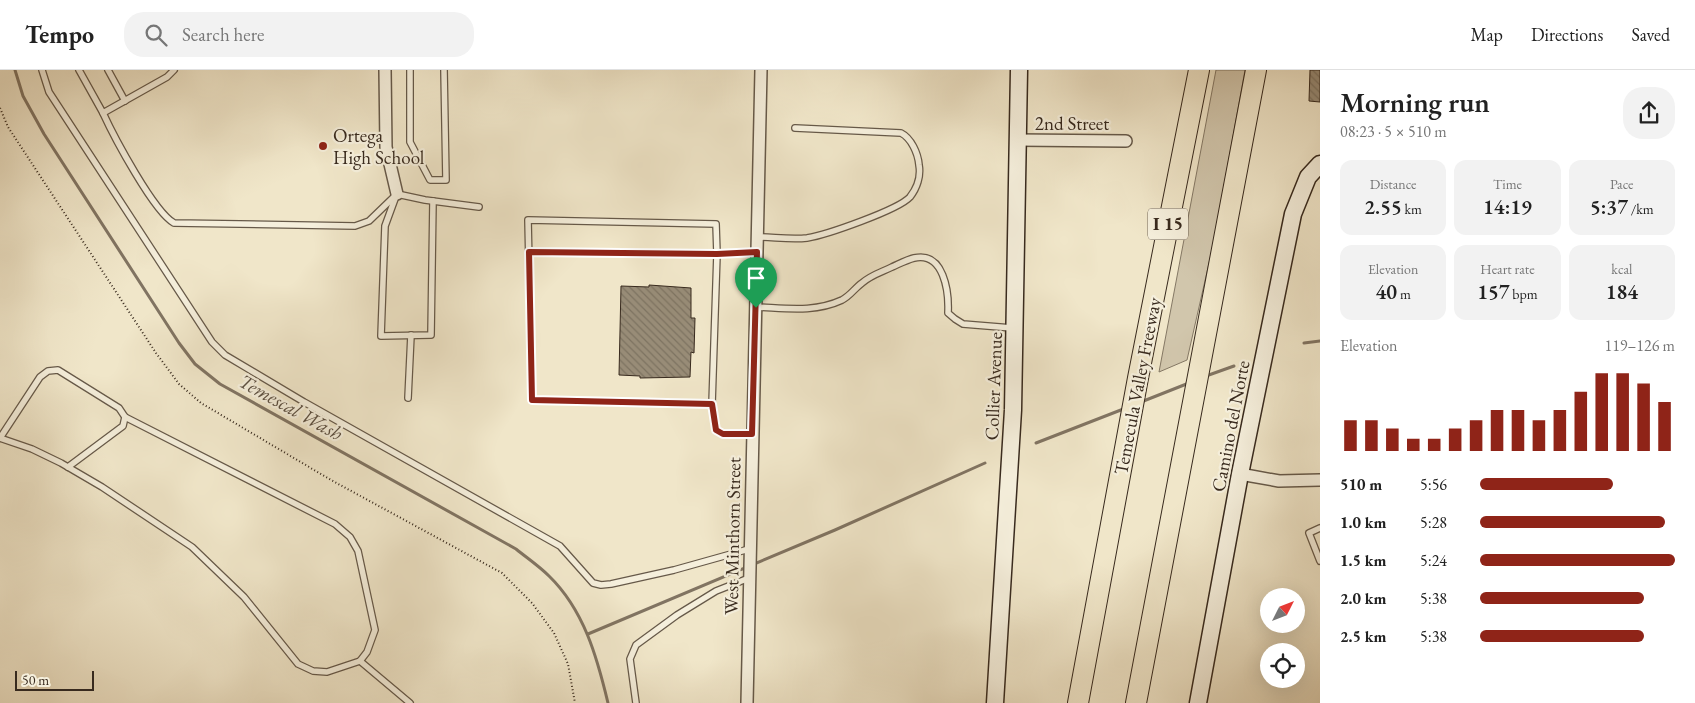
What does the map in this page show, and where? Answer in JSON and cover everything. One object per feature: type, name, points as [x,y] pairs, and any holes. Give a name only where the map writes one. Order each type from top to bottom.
[{"type":"highway","name":"Temecula Valley Freeway","points":[[1078,703],[1138,378],[1199,70]]},
{"type":"highway","points":[[1136,703],[1256,70]]},
{"type":"main road","name":"Collier Avenue","points":[[995,703],[1013,410],[1019,70]]},
{"type":"main road","name":"Camino del Norte","points":[[1198,703],[1240,474],[1293,214],[1308,177],[1320,164]]},
{"type":"street","points":[[385,70],[386,147],[397,194]]},
{"type":"street","name":"West Minthorn Street","points":[[747,703],[761,70]]},
{"type":"street","name":"2nd Street","points":[[1018,140],[1126,141]]},
{"type":"street","points":[[1240,474],[1279,480],[1320,480]]},
{"type":"lane","points":[[42,70],[49,92],[212,342],[225,355],[304,402],[560,546],[593,582],[601,585],[674,570],[750,544]]},
{"type":"lane","points":[[79,70],[111,130],[154,202],[167,220],[174,223],[355,226],[369,221],[397,194]]},
{"type":"lane","points":[[108,70],[125,101]]},
{"type":"lane","points":[[103,113],[167,78],[174,70]]},
{"type":"lane","points":[[410,70],[410,142],[430,180],[446,180],[444,70]]},
{"type":"lane","points":[[757,237],[806,238],[852,224],[899,205],[909,197],[916,186],[920,173],[919,161],[909,140],[901,133],[795,128]]},
{"type":"lane","points":[[397,194],[479,207]]},
{"type":"lane","points":[[397,194],[385,226],[380,336],[431,334],[433,201]]},
{"type":"lane","points":[[712,404],[532,400],[528,220],[716,224],[717,254],[712,404],[716,430],[723,434],[752,434]]},
{"type":"lane","points":[[529,252],[717,254],[757,252]]},
{"type":"lane","points":[[756,308],[815,309],[842,300],[872,276],[914,258],[927,258],[938,266],[943,275],[947,289],[948,313],[955,320],[963,324],[1014,328]]},
{"type":"lane","points":[[408,398],[411,335]]},
{"type":"lane","points":[[58,370],[119,408],[125,417],[335,524],[350,537],[358,551],[375,630],[367,652],[360,661],[327,672],[313,671],[298,664],[244,596],[192,547],[68,467],[32,449],[0,438],[40,377],[48,371],[58,370]]},
{"type":"lane","points":[[68,467],[123,426],[125,417]]},
{"type":"lane","points":[[1320,528],[1308,533],[1320,561]]},
{"type":"lane","points":[[636,703],[630,659],[636,645],[677,615],[716,591],[749,578]]},
{"type":"lane","points":[[360,661],[410,703]]},
{"type":"path","points":[[0,108],[8,127],[156,353],[179,384],[201,403],[323,475],[502,573],[532,603],[554,633],[568,664],[575,703]]},
{"type":"shaded area","points":[[1216,70],[1245,70],[1214,241],[1187,360],[1159,372]]},
{"type":"building","points":[[1310,70],[1320,70],[1320,102],[1309,101]]},
{"type":"building","points":[[649,285],[691,288],[691,318],[695,318],[694,353],[691,352],[690,377],[640,378],[640,376],[619,375],[621,286],[649,287]]},
{"type":"waterway","name":"Temescal Wash","points":[[15,70],[23,96],[44,134],[179,343],[195,364],[220,384],[516,549],[537,565],[561,589],[580,619],[594,652],[608,703]]},
{"type":"waterway","points":[[1304,343],[1320,341]]},
{"type":"waterway","points":[[1206,376],[1234,366]]},
{"type":"waterway","points":[[1141,402],[1189,383]]},
{"type":"waterway","points":[[1036,443],[1126,408]]},
{"type":"waterway","points":[[588,634],[835,530],[985,463]]},
{"type":"place","name":"Ortega High School","points":[[323,146]]},
{"type":"route","points":[[529,252],[717,254],[757,252],[756,308],[752,434],[723,434],[716,430],[712,404],[532,400],[529,252]]}]
